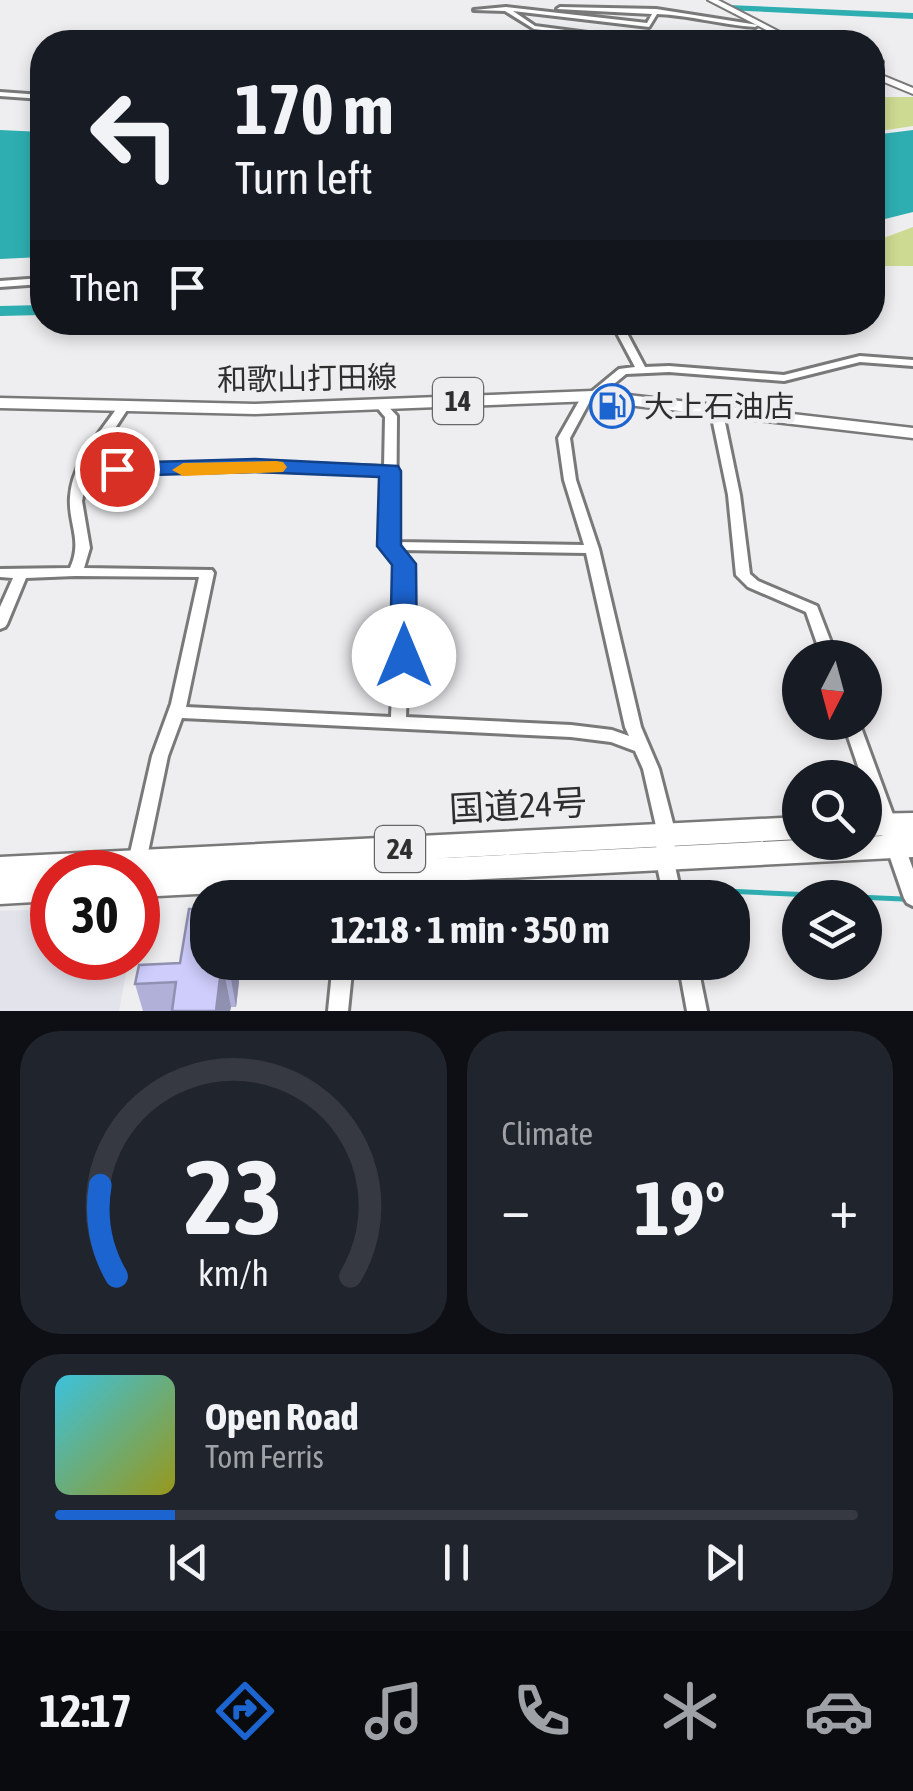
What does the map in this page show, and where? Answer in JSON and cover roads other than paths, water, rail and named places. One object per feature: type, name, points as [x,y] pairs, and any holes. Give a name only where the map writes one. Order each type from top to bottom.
[{"type":"main road","points":[[712,0],[767,30]]},
{"type":"main road","points":[[885,79],[913,91]]},
{"type":"main road","name":"和歌山打田線","points":[[0,403],[255,409],[590,396],[913,433]]},
{"type":"main road","name":"国道24号","points":[[666,846],[782,830]]},
{"type":"main road","name":"国道24号","points":[[160,874],[316,875],[666,846],[895,833]]},
{"type":"main road","name":"国道24号","points":[[0,869],[30,870]]},
{"type":"main road","points":[[0,892],[30,890]]},
{"type":"street","points":[[509,4],[649,24],[656,12]]},
{"type":"street","points":[[477,10],[509,4],[675,13],[709,17],[723,26],[755,25]]},
{"type":"street","points":[[509,4],[534,28],[551,30]]},
{"type":"street","points":[[0,94],[30,95]]},
{"type":"street","points":[[0,284],[30,283]]},
{"type":"street","points":[[623,335],[642,370]]},
{"type":"street","points":[[671,880],[651,768],[639,746],[592,549],[570,480],[564,438],[590,396],[608,387],[616,374],[642,370],[784,378],[860,359],[913,364]]},
{"type":"street","points":[[380,404],[391,416],[389,546],[404,564],[398,724]]},
{"type":"street","points":[[75,572],[86,546],[76,500],[78,484],[96,445],[124,406]]},
{"type":"street","points":[[716,408],[734,495],[743,575],[753,584],[812,609],[823,640]]},
{"type":"street","points":[[86,469],[255,466],[390,471]]},
{"type":"street","points":[[389,546],[592,549]]},
{"type":"street","points":[[0,574],[207,573],[175,712],[160,756],[142,850]]},
{"type":"street","points":[[0,624],[21,574]]},
{"type":"street","points":[[175,712],[571,731],[612,736],[639,746]]},
{"type":"street","points":[[858,740],[895,833],[913,898]]},
{"type":"street","points":[[338,1011],[341,980]]},
{"type":"street","points":[[691,980],[697,1011]]},
{"type":"water","points":[[0,130],[30,131],[30,258],[0,259]]},
{"type":"water","points":[[913,130],[913,212],[885,219],[885,134]]},
{"type":"waterway","points":[[728,8],[913,16]]},
{"type":"waterway","points":[[0,311],[30,310]]},
{"type":"waterway","points":[[750,892],[902,899],[913,903]]},
{"type":"place","name":"大上石油店","points":[[612,406]]}]
